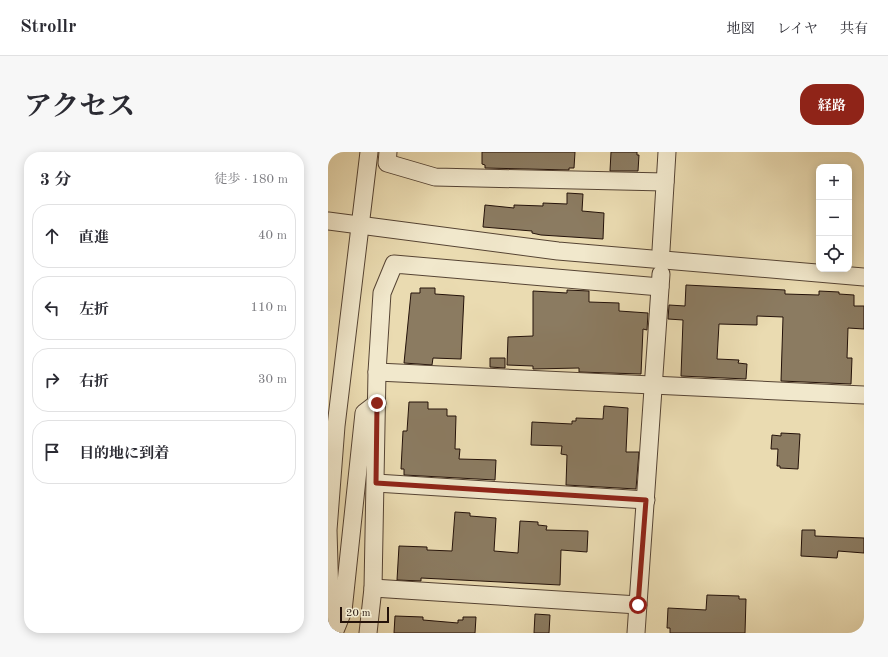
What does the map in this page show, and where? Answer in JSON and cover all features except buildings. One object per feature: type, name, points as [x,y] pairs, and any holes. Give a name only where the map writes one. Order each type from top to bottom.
[{"type":"street","points":[[331,633],[328,530],[335,433],[356,224],[370,152]]},
{"type":"street","points":[[388,152],[387,163],[435,177],[665,182]]},
{"type":"street","points":[[661,250],[666,152]]},
{"type":"street","points":[[328,221],[558,251],[864,277]]},
{"type":"street","points":[[368,633],[373,588],[377,372],[382,293],[394,264],[661,280],[636,633]]},
{"type":"street","points":[[377,372],[864,395]]},
{"type":"street","points":[[334,633],[343,612],[364,412],[377,403]]},
{"type":"street","points":[[376,483],[646,500]]},
{"type":"street","points":[[373,588],[638,605]]},
{"type":"route","points":[[377,403],[376,483],[646,500],[638,605]]}]
